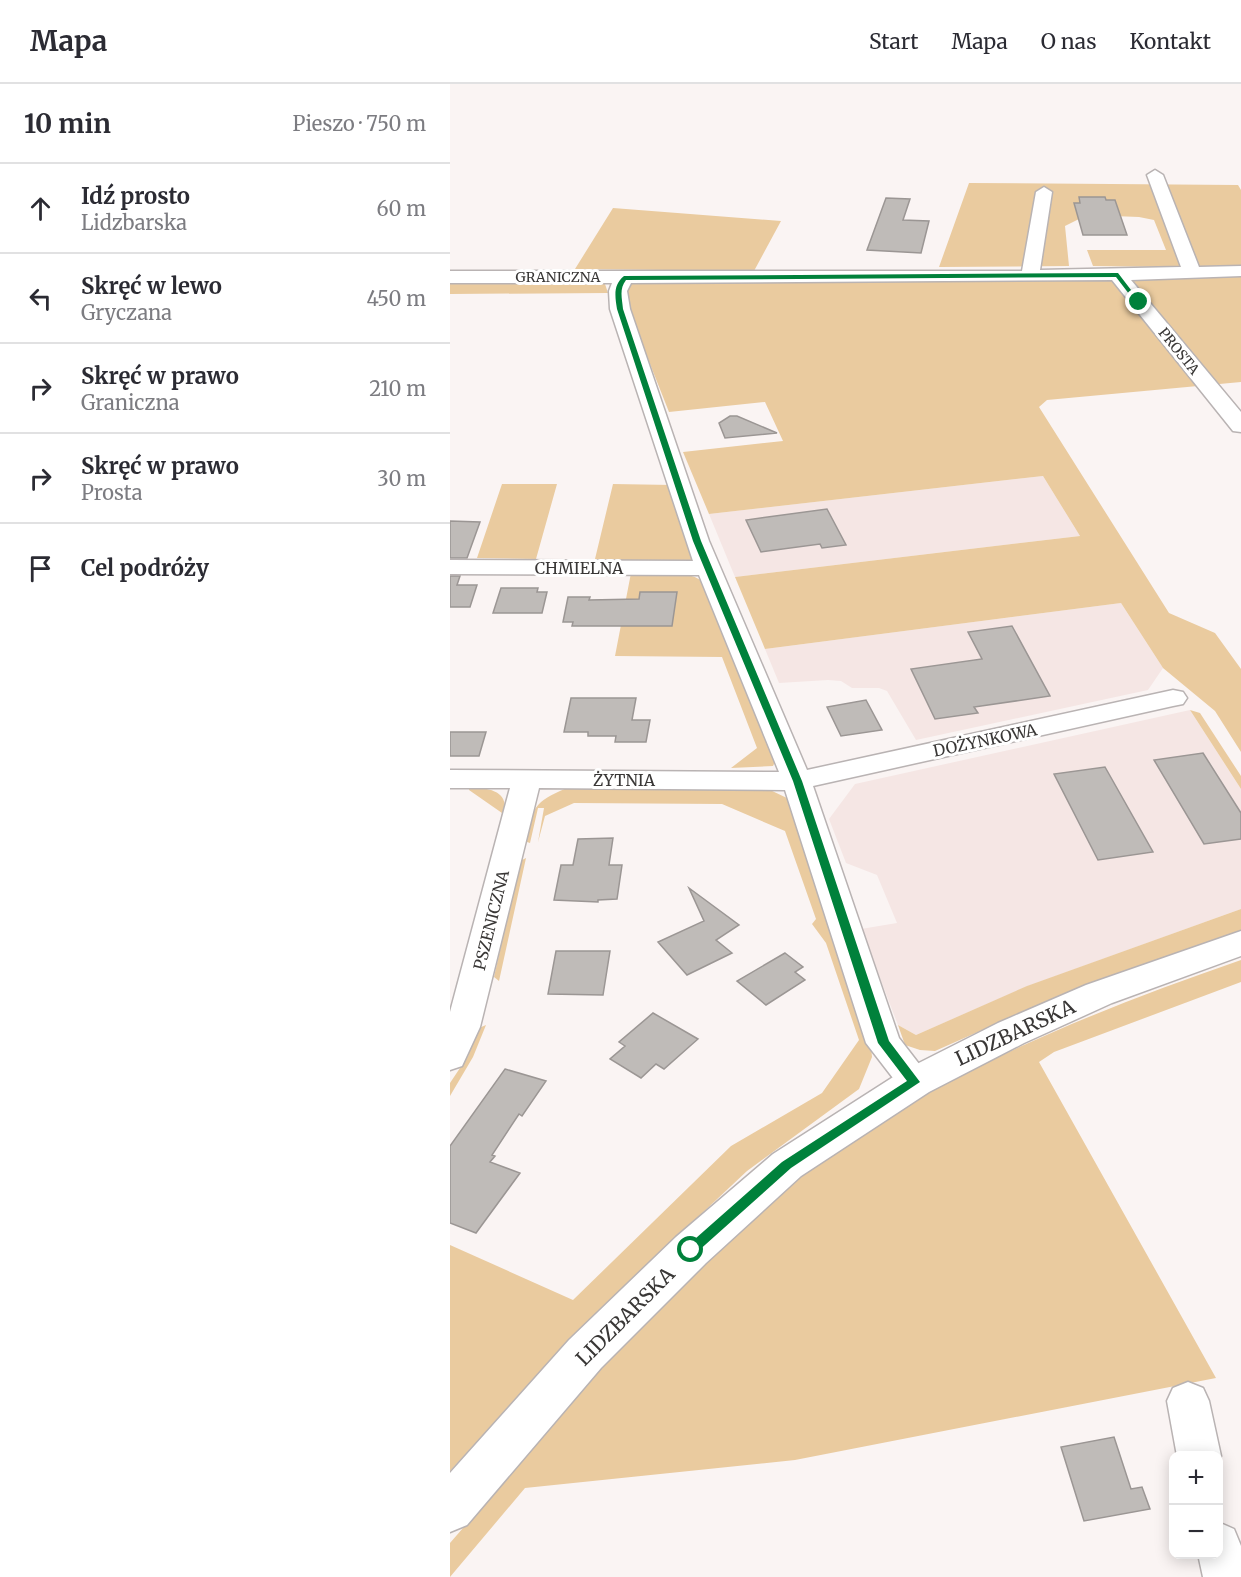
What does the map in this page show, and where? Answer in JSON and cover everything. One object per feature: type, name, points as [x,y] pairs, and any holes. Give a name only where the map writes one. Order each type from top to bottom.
[{"type":"main road","name":"LIDZBARSKA","points":[[450,1509],[585,1354],[691,1250],[787,1165],[915,1082],[1054,1012],[1241,943]]},
{"type":"street","points":[[1155,175],[1188,264],[1194,273]]},
{"type":"street","points":[[1030,276],[1044,192]]},
{"type":"street","name":"GRANICZNA","points":[[450,277],[791,279],[1118,275],[1241,271]]},
{"type":"street","name":"PROSTA","points":[[1118,275],[1241,426]]},
{"type":"street","points":[[624,278],[618,291],[620,309],[697,541],[797,781],[884,1043],[915,1082]]},
{"type":"street","name":"CHMIELNA","points":[[450,567],[708,568]]},
{"type":"street","name":"DOŻYNKOWA","points":[[797,781],[1173,698]]},
{"type":"street","name":"ŻYTNIA","points":[[450,778],[797,781]]},
{"type":"street","name":"PSZENICZNA","points":[[450,1058],[463,1027],[527,780]]},
{"type":"street","points":[[1188,1401],[1198,1451]]},
{"type":"street","points":[[1222,1559],[1226,1577]]},
{"type":"shaded area","points":[[969,183],[1238,185],[1241,190],[1241,268],[1093,266],[1087,250],[1166,250],[1154,220],[1139,217],[1087,215],[1065,226],[1069,266],[939,267]]},
{"type":"shaded area","points":[[613,208],[781,221],[754,271],[575,269]]},
{"type":"shaded area","points":[[1241,272],[1241,382],[1047,400],[1039,407],[1169,613],[1215,633],[1241,669],[1241,752],[1215,711],[1163,668],[1121,603],[765,649],[735,577],[1080,536],[1043,476],[709,514],[683,452],[783,441],[765,402],[669,412],[635,326],[621,283]]},
{"type":"shaded area","points":[[450,276],[601,281],[605,284],[608,293],[450,294]]},
{"type":"shaded area","points":[[1043,476],[1080,536],[735,577],[709,514]]},
{"type":"shaded area","points":[[502,484],[557,484],[536,559],[477,558]]},
{"type":"shaded area","points":[[613,484],[673,485],[693,558],[690,561],[607,563],[595,559]]},
{"type":"shaded area","points":[[631,573],[678,573],[703,582],[776,760],[773,766],[731,768],[757,748],[722,657],[615,656]]},
{"type":"shaded area","points":[[1121,603],[1163,668],[1148,690],[916,740],[887,691],[879,688],[852,688],[841,681],[828,680],[779,683],[765,649]]},
{"type":"shaded area","points":[[1190,710],[1241,789],[1241,909],[1028,986],[916,1035],[898,1025],[861,929],[897,923],[877,875],[846,863],[829,819],[855,784]]},
{"type":"shaded area","points":[[1190,710],[1200,713],[1241,776],[1241,789]]},
{"type":"shaded area","points":[[469,787],[489,790],[501,796],[505,808],[503,828],[499,828],[502,813],[469,790]]},
{"type":"shaded area","points":[[567,788],[768,789],[789,799],[870,1035],[872,1057],[859,1089],[747,1171],[595,1314],[450,1471],[450,1245],[573,1300],[731,1146],[822,1093],[859,1040],[826,943],[812,924],[816,919],[785,831],[722,804],[574,803],[545,816],[538,842],[544,808],[538,808],[530,843],[524,841],[536,807],[547,797]]},
{"type":"shaded area","points":[[526,858],[499,981],[494,977],[520,861]]},
{"type":"shaded area","points":[[1241,909],[1241,930],[1068,992],[935,1051],[920,1050],[905,1045],[898,1025],[916,1035],[1027,986]]},
{"type":"shaded area","points":[[1241,960],[1241,982],[1054,1052],[1039,1062],[1216,1378],[795,1460],[525,1488],[450,1577],[450,1543],[510,1474],[514,1462],[685,1280],[730,1237],[825,1156],[892,1110],[1016,1048],[1128,1001]]},
{"type":"shaded area","points":[[486,1025],[473,1057],[450,1096],[450,1083],[468,1056],[479,1028]]},
{"type":"building","points":[[1079,197],[1105,197],[1106,200],[1115,200],[1127,235],[1083,235],[1074,203],[1080,203]]},
{"type":"building","points":[[886,198],[910,199],[903,220],[929,221],[921,253],[867,250]]},
{"type":"building","points":[[730,416],[737,416],[777,433],[725,438],[719,423]]},
{"type":"building","points":[[827,509],[846,545],[822,548],[820,544],[761,552],[746,520]]},
{"type":"building","points":[[450,521],[480,522],[467,558],[450,558]]},
{"type":"building","points":[[450,576],[460,576],[457,585],[477,585],[470,607],[450,607]]},
{"type":"building","points":[[501,588],[538,588],[537,592],[547,592],[542,613],[493,613]]},
{"type":"building","points":[[640,592],[677,592],[672,626],[572,626],[573,622],[563,622],[568,597],[590,597],[589,600],[639,599]]},
{"type":"building","points":[[1012,626],[1050,696],[974,707],[978,713],[935,719],[911,669],[982,659],[968,632]]},
{"type":"building","points":[[571,698],[636,698],[632,720],[650,720],[646,742],[615,742],[616,736],[588,736],[588,732],[564,732]]},
{"type":"building","points":[[866,700],[882,730],[841,736],[827,707]]},
{"type":"building","points":[[450,732],[486,732],[479,756],[450,756]]},
{"type":"building","points":[[1203,753],[1241,813],[1241,839],[1204,844],[1154,760]]},
{"type":"building","points":[[1105,767],[1153,852],[1098,860],[1054,774]]},
{"type":"building","points":[[613,838],[609,865],[622,865],[617,899],[598,900],[598,902],[554,900],[561,865],[573,865],[578,839]]},
{"type":"building","points":[[689,888],[739,925],[716,940],[732,953],[687,975],[658,942],[704,921]]},
{"type":"building","points":[[556,951],[610,951],[603,995],[548,994]]},
{"type":"building","points":[[785,953],[803,967],[795,972],[805,980],[766,1005],[737,981]]},
{"type":"building","points":[[653,1013],[698,1039],[664,1069],[656,1064],[641,1078],[610,1059],[625,1046],[619,1042]]},
{"type":"building","points":[[505,1069],[546,1081],[522,1116],[519,1114],[492,1155],[495,1156],[490,1162],[520,1173],[476,1233],[450,1223],[450,1146]]},
{"type":"building","points":[[1114,1437],[1131,1489],[1142,1487],[1150,1509],[1084,1521],[1061,1447]]},
{"type":"route","points":[[691,1250],[787,1165],[873,1107],[915,1082],[884,1043],[797,781],[697,541],[620,309],[618,291],[620,282],[624,278],[791,279],[1118,275],[1139,302]]}]
